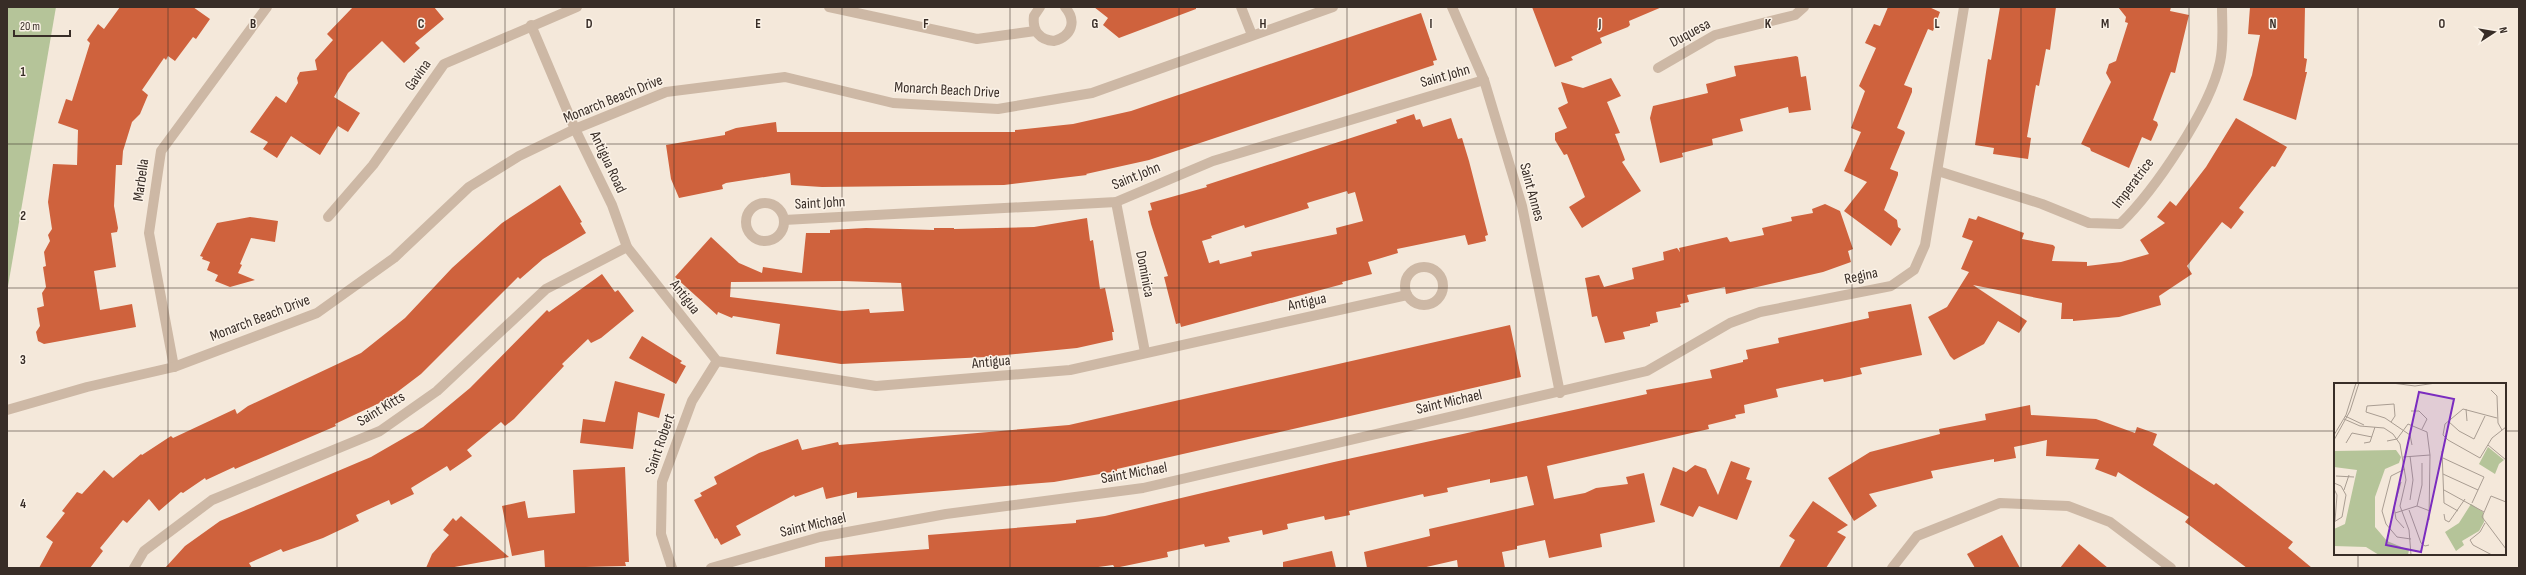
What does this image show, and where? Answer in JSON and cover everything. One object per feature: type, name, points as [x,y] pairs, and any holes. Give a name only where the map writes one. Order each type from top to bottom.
[{"type":"street","name":"Marbella","points":[[174,367],[149,233],[161,151],[267,7]]},
{"type":"street","name":"Gavina","points":[[328,217],[373,165],[444,64],[531,25],[577,7]]},
{"type":"street","points":[[829,7],[977,39],[1035,31]]},
{"type":"street","points":[[1040,7],[1034,16],[1035,31],[1047,41],[1054,41],[1068,34],[1072,20],[1065,7]]},
{"type":"street","points":[[1241,7],[1252,35]]},
{"type":"street","name":"Monarch Beach Drive","points":[[7,410],[87,387],[174,367],[317,313],[394,258],[469,188],[519,156],[575,129],[666,92],[785,77],[893,103],[998,109],[1092,93],[1333,7]]},
{"type":"street","name":"Saint Annes","points":[[1452,7],[1484,80],[1522,206],[1560,393]]},
{"type":"street","name":"Duquesa","points":[[1658,68],[1715,35],[1795,15],[1804,7]]},
{"type":"street","name":"Regina","points":[[1560,393],[1647,371],[1730,322],[1760,312],[1891,286],[1914,270],[1925,244],[1964,7]]},
{"type":"street","name":"Imperatrice","points":[[1938,171],[2042,204],[2089,223],[2120,224],[2138,206],[2201,113],[2220,62],[2222,7]]},
{"type":"street","name":"Antigua Road","points":[[531,25],[575,129],[612,205],[628,247]]},
{"type":"street","name":"Saint John","points":[[784,220],[1116,202],[1213,161],[1484,80]]},
{"type":"street","name":"Dominica","points":[[1116,202],[1145,352]]},
{"type":"street","name":"Antigua","points":[[628,247],[717,361],[876,386],[1070,370],[1145,352],[1407,295]]},
{"type":"street","name":"Saint Kitts","points":[[134,568],[144,551],[212,500],[380,430],[437,391],[546,289],[628,247]]},
{"type":"street","name":"Saint Robert","points":[[672,568],[661,534],[662,482],[692,401],[717,361]]},
{"type":"street","name":"Saint Michael","points":[[711,568],[820,536],[946,514],[1143,488],[1560,393]]},
{"type":"street","points":[[1892,568],[1917,536],[2000,503],[2068,506],[2110,522],[2167,567]]},
{"type":"green space","points":[[7,7],[56,7],[7,292]]},
{"type":"building","points":[[120,7],[193,7],[210,19],[196,39],[193,37],[175,61],[168,56],[166,60],[164,58],[142,90],[148,95],[140,114],[132,122],[123,151],[122,165],[116,165],[114,206],[118,228],[117,232],[111,233],[116,267],[94,271],[100,310],[132,304],[136,327],[44,344],[38,341],[36,332],[40,326],[37,308],[44,306],[42,293],[46,287],[43,267],[46,266],[44,252],[50,241],[48,235],[52,229],[48,202],[53,164],[77,165],[78,130],[58,123],[66,99],[72,101],[90,43],[87,40],[98,24],[104,29]]},
{"type":"building","points":[[353,7],[434,7],[444,19],[415,43],[420,48],[404,63],[382,41],[348,73],[334,97],[360,113],[348,132],[338,126],[320,155],[291,136],[277,158],[263,149],[268,142],[250,132],[276,96],[286,103],[298,83],[297,78],[300,72],[317,70],[315,60],[333,40],[327,34]]},
{"type":"building","points":[[1094,7],[1196,7],[1196,9],[1119,38],[1103,25],[1108,18]]},
{"type":"building","points":[[1532,7],[1662,7],[1629,21],[1630,25],[1628,27],[1600,38],[1602,43],[1571,57],[1573,60],[1555,67]]},
{"type":"building","points":[[1888,7],[1929,7],[1940,12],[1933,31],[1928,29],[1904,85],[1912,88],[1912,92],[1897,128],[1905,133],[1890,169],[1898,172],[1898,175],[1884,210],[1897,220],[1898,227],[1901,229],[1891,246],[1844,211],[1867,182],[1844,171],[1861,132],[1851,128],[1865,91],[1859,86],[1876,48],[1865,43],[1874,24],[1880,26]]},
{"type":"building","points":[[2000,7],[2056,7],[2050,50],[2046,49],[2039,86],[2036,85],[2027,137],[2031,138],[2028,159],[1993,154],[1994,148],[1975,145],[1988,59],[1991,60]]},
{"type":"building","points":[[2118,7],[2171,7],[2170,11],[2189,15],[2175,73],[2171,72],[2153,120],[2157,122],[2158,125],[2151,141],[2142,137],[2129,168],[2091,151],[2090,148],[2081,144],[2111,82],[2106,73],[2109,64],[2116,61],[2128,23],[2125,22],[2126,17]]},
{"type":"building","points":[[2250,7],[2305,7],[2304,58],[2307,59],[2305,72],[2307,72],[2296,120],[2243,100],[2252,75],[2260,35],[2248,34]]},
{"type":"building","points":[[1421,13],[1437,60],[1433,61],[1434,65],[1149,160],[1086,174],[1087,175],[1004,185],[822,187],[791,185],[790,173],[726,183],[722,185],[723,189],[679,198],[671,179],[666,145],[725,135],[725,132],[736,128],[776,122],[777,132],[1015,132],[1015,130],[1073,124],[1131,111]]},
{"type":"building","points":[[1796,56],[1798,57],[1801,77],[1806,76],[1811,110],[1789,113],[1788,107],[1740,119],[1743,131],[1712,139],[1713,145],[1682,153],[1683,157],[1660,163],[1650,118],[1653,106],[1708,93],[1706,84],[1736,76],[1734,66]]},
{"type":"building","points":[[1611,78],[1621,96],[1607,102],[1620,133],[1615,134],[1625,160],[1622,162],[1641,191],[1582,228],[1569,207],[1585,197],[1567,154],[1564,155],[1555,140],[1555,133],[1567,128],[1558,108],[1568,103],[1561,82],[1583,88]]},
{"type":"building","points":[[1414,114],[1416,120],[1420,119],[1423,127],[1451,118],[1458,139],[1462,138],[1469,161],[1488,235],[1485,236],[1486,241],[1468,245],[1465,235],[1397,249],[1398,253],[1368,262],[1372,274],[1342,282],[1343,284],[1181,327],[1180,323],[1176,324],[1164,277],[1168,276],[1148,211],[1152,210],[1150,203],[1207,187],[1206,185],[1397,123],[1396,120]],"holes":[[[1347,191],[1348,194],[1355,192],[1363,221],[1336,228],[1337,234],[1251,252],[1252,256],[1220,264],[1219,260],[1209,263],[1202,241],[1212,238],[1211,236],[1244,225],[1245,228],[1309,208],[1307,203]]]},
{"type":"building","points":[[2236,118],[2287,147],[2275,167],[2272,166],[2239,208],[2244,212],[2231,229],[2222,222],[2187,266],[2192,274],[2159,296],[2161,305],[2119,317],[2073,321],[2073,319],[2061,319],[2062,303],[1973,285],[2027,321],[2019,333],[1998,321],[1984,344],[1954,360],[1950,356],[1928,317],[1947,307],[1969,272],[1961,269],[1973,241],[1962,237],[1969,218],[1976,220],[1978,216],[2024,233],[2022,239],[2053,245],[2055,247],[2052,261],[2087,262],[2087,266],[2121,262],[2149,254],[2140,240],[2165,223],[2157,217],[2170,201],[2176,206],[2206,167]]},
{"type":"building","points":[[560,185],[582,222],[580,223],[586,233],[543,259],[520,279],[518,277],[421,374],[388,399],[335,424],[336,426],[235,469],[234,467],[206,480],[205,478],[183,493],[181,492],[159,511],[149,499],[127,523],[123,520],[100,548],[103,551],[90,568],[39,568],[53,542],[46,537],[65,513],[62,511],[77,492],[82,494],[104,470],[113,478],[141,454],[142,455],[171,436],[173,438],[235,409],[237,414],[248,406],[361,353],[405,318],[452,268],[502,223]]},
{"type":"building","points":[[1825,204],[1840,211],[1853,249],[1848,251],[1851,262],[1823,272],[1726,294],[1725,287],[1687,295],[1689,302],[1680,304],[1681,307],[1656,312],[1658,322],[1650,324],[1650,326],[1623,332],[1625,339],[1605,343],[1597,316],[1592,317],[1585,278],[1599,275],[1604,287],[1634,279],[1632,268],[1664,260],[1663,252],[1677,248],[1680,252],[1679,248],[1727,237],[1730,242],[1764,235],[1762,228],[1792,221],[1791,217],[1813,213],[1812,209]]},
{"type":"building","points":[[250,217],[278,221],[275,242],[251,238],[240,264],[242,265],[238,273],[255,280],[230,287],[215,281],[218,275],[207,270],[210,262],[202,259],[203,257],[200,256],[217,223]]},
{"type":"building","points":[[1087,218],[1090,241],[1093,240],[1100,289],[1105,288],[1114,332],[1112,332],[1113,340],[1077,348],[986,357],[841,364],[776,354],[780,324],[733,316],[732,318],[718,312],[717,315],[675,277],[711,237],[739,263],[762,273],[763,267],[802,273],[806,233],[830,233],[830,230],[866,228],[934,230],[934,228],[1034,227]],"holes":[[[843,281],[901,283],[904,311],[870,313],[869,309],[842,311],[730,297],[731,282]]]},
{"type":"building","points":[[602,274],[615,292],[618,290],[634,311],[601,338],[591,343],[588,339],[562,364],[564,366],[514,419],[505,426],[501,422],[467,450],[472,456],[450,471],[447,466],[411,488],[414,494],[391,505],[389,500],[356,515],[359,521],[323,538],[283,552],[281,549],[249,563],[252,568],[165,568],[185,546],[220,521],[371,457],[423,427],[470,388],[547,310],[549,312]]},
{"type":"building","points":[[1911,304],[1922,355],[1860,368],[1862,374],[1824,382],[1823,379],[1776,389],[1778,397],[1744,405],[1745,413],[1735,415],[1736,418],[1708,425],[1709,429],[1547,466],[1554,499],[1585,493],[1596,488],[1628,484],[1626,477],[1644,473],[1655,522],[1600,534],[1602,547],[1549,558],[1545,540],[1517,546],[1517,549],[1502,552],[1505,568],[1458,568],[1457,560],[1422,568],[1367,568],[1364,552],[1430,536],[1429,529],[1534,505],[1527,476],[1490,483],[1490,479],[1447,488],[1448,492],[1424,497],[1423,494],[1349,511],[1350,515],[1325,520],[1324,516],[1287,524],[1288,529],[1263,535],[1262,530],[1228,537],[1230,542],[1205,547],[1204,544],[1167,552],[1168,557],[1115,568],[1113,565],[1091,568],[825,568],[825,557],[929,549],[928,535],[1076,523],[1076,520],[1105,516],[1334,462],[1647,394],[1646,390],[1712,378],[1710,370],[1743,362],[1743,360],[1748,359],[1746,350],[1779,343],[1778,338],[1869,318],[1868,312]]},
{"type":"building","points":[[1510,325],[1521,377],[1117,469],[1117,471],[1054,482],[857,498],[857,492],[826,499],[823,487],[795,497],[794,495],[736,526],[741,535],[721,545],[717,538],[715,539],[694,500],[702,496],[700,493],[717,484],[714,477],[759,453],[798,439],[802,450],[838,442],[839,445],[1069,425]]},
{"type":"building","points":[[642,336],[682,361],[680,363],[686,366],[676,384],[629,358]]},
{"type":"building","points":[[615,381],[665,394],[659,418],[638,412],[633,449],[580,443],[583,419],[605,422]]},
{"type":"building","points":[[2030,405],[2031,415],[2096,419],[2135,433],[2137,427],[2157,434],[2153,445],[2214,485],[2216,483],[2293,542],[2288,548],[2312,568],[2247,568],[2185,522],[2189,517],[2118,472],[2116,477],[2095,469],[2099,459],[2046,456],[2047,440],[2014,447],[2016,458],[1994,462],[1994,459],[1931,471],[1933,478],[1869,494],[1877,506],[1854,521],[1828,478],[1870,452],[1940,434],[1939,429],[1986,420],[1985,414]]},
{"type":"building","points":[[1731,461],[1750,468],[1746,479],[1752,481],[1737,520],[1699,506],[1693,517],[1660,505],[1673,467],[1686,472],[1695,465],[1706,469],[1718,495]]},
{"type":"building","points":[[625,467],[629,562],[625,562],[626,566],[545,568],[544,550],[512,556],[502,506],[525,501],[528,518],[575,513],[573,470]]},
{"type":"building","points":[[1813,501],[1848,525],[1837,532],[1846,537],[1826,568],[1779,568],[1795,540],[1789,536]]},
{"type":"building","points":[[461,516],[509,557],[449,568],[426,568],[432,554],[449,535],[443,530],[453,518],[456,521]]},
{"type":"building","points":[[2002,535],[2020,568],[1975,568],[1967,554]]},
{"type":"building","points":[[2079,544],[2108,568],[2060,568]]},
{"type":"building","points":[[1332,551],[1336,568],[1283,568],[1283,562]]}]
